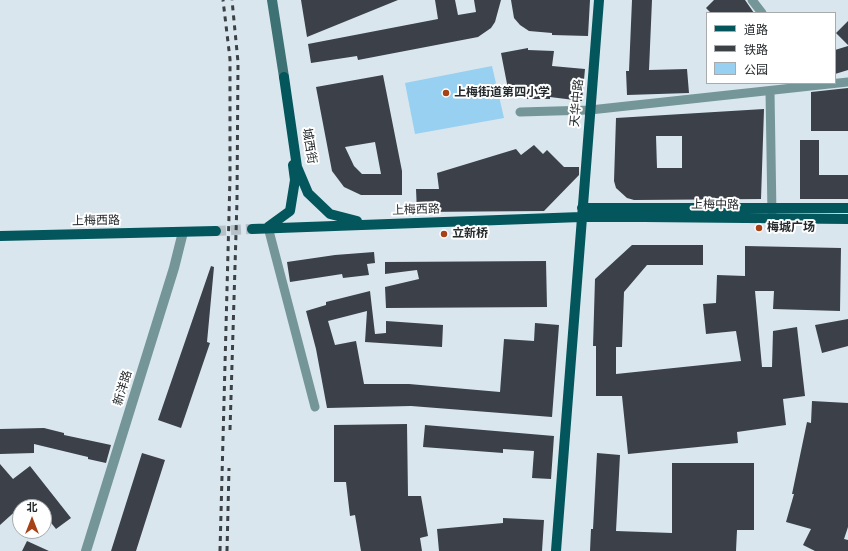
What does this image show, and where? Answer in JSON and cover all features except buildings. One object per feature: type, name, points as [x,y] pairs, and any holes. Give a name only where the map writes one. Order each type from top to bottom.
[{"type":"main road","name":"城西街","points":[[272,0],[298,167],[308,193],[330,214],[372,224]]},
{"type":"main road","name":"天华中路","points":[[556,551],[599,0]]},
{"type":"main road","name":"城西街","points":[[268,228],[290,211],[295,180],[284,77]]},
{"type":"main road","name":"上梅中路","points":[[582,213],[771,207],[848,208]]},
{"type":"main road","name":"上梅西路","points":[[252,229],[582,213]]},
{"type":"main road","name":"上梅中路","points":[[582,213],[848,220]]},
{"type":"main road","name":"上梅西路","points":[[0,236],[216,231]]},
{"type":"street","points":[[752,0],[761,12]]},
{"type":"street","points":[[836,83],[848,82]]},
{"type":"street","points":[[520,112],[590,110],[770,91],[788,86],[818,84]]},
{"type":"street","points":[[770,91],[772,218]]},
{"type":"street","points":[[268,228],[315,407]]},
{"type":"street","name":"新洋路","points":[[86,551],[174,268],[183,232]]},
{"type":"green space","points":[[492,66],[504,118],[415,134],[405,83]]},
{"type":"tunnel","points":[[216,231],[252,229]]},
{"type":"railway","points":[[220,551],[230,178],[230,59],[223,0]]},
{"type":"railway","points":[[230,430],[237,201],[238,62],[232,0]]},
{"type":"railway","points":[[227,551],[229,468]]},
{"type":"place","name":"上梅街道第四小学","points":[[446,93]]},
{"type":"place","name":"梅城广场","points":[[759,228]]},
{"type":"place","name":"立新桥","points":[[444,234]]}]
